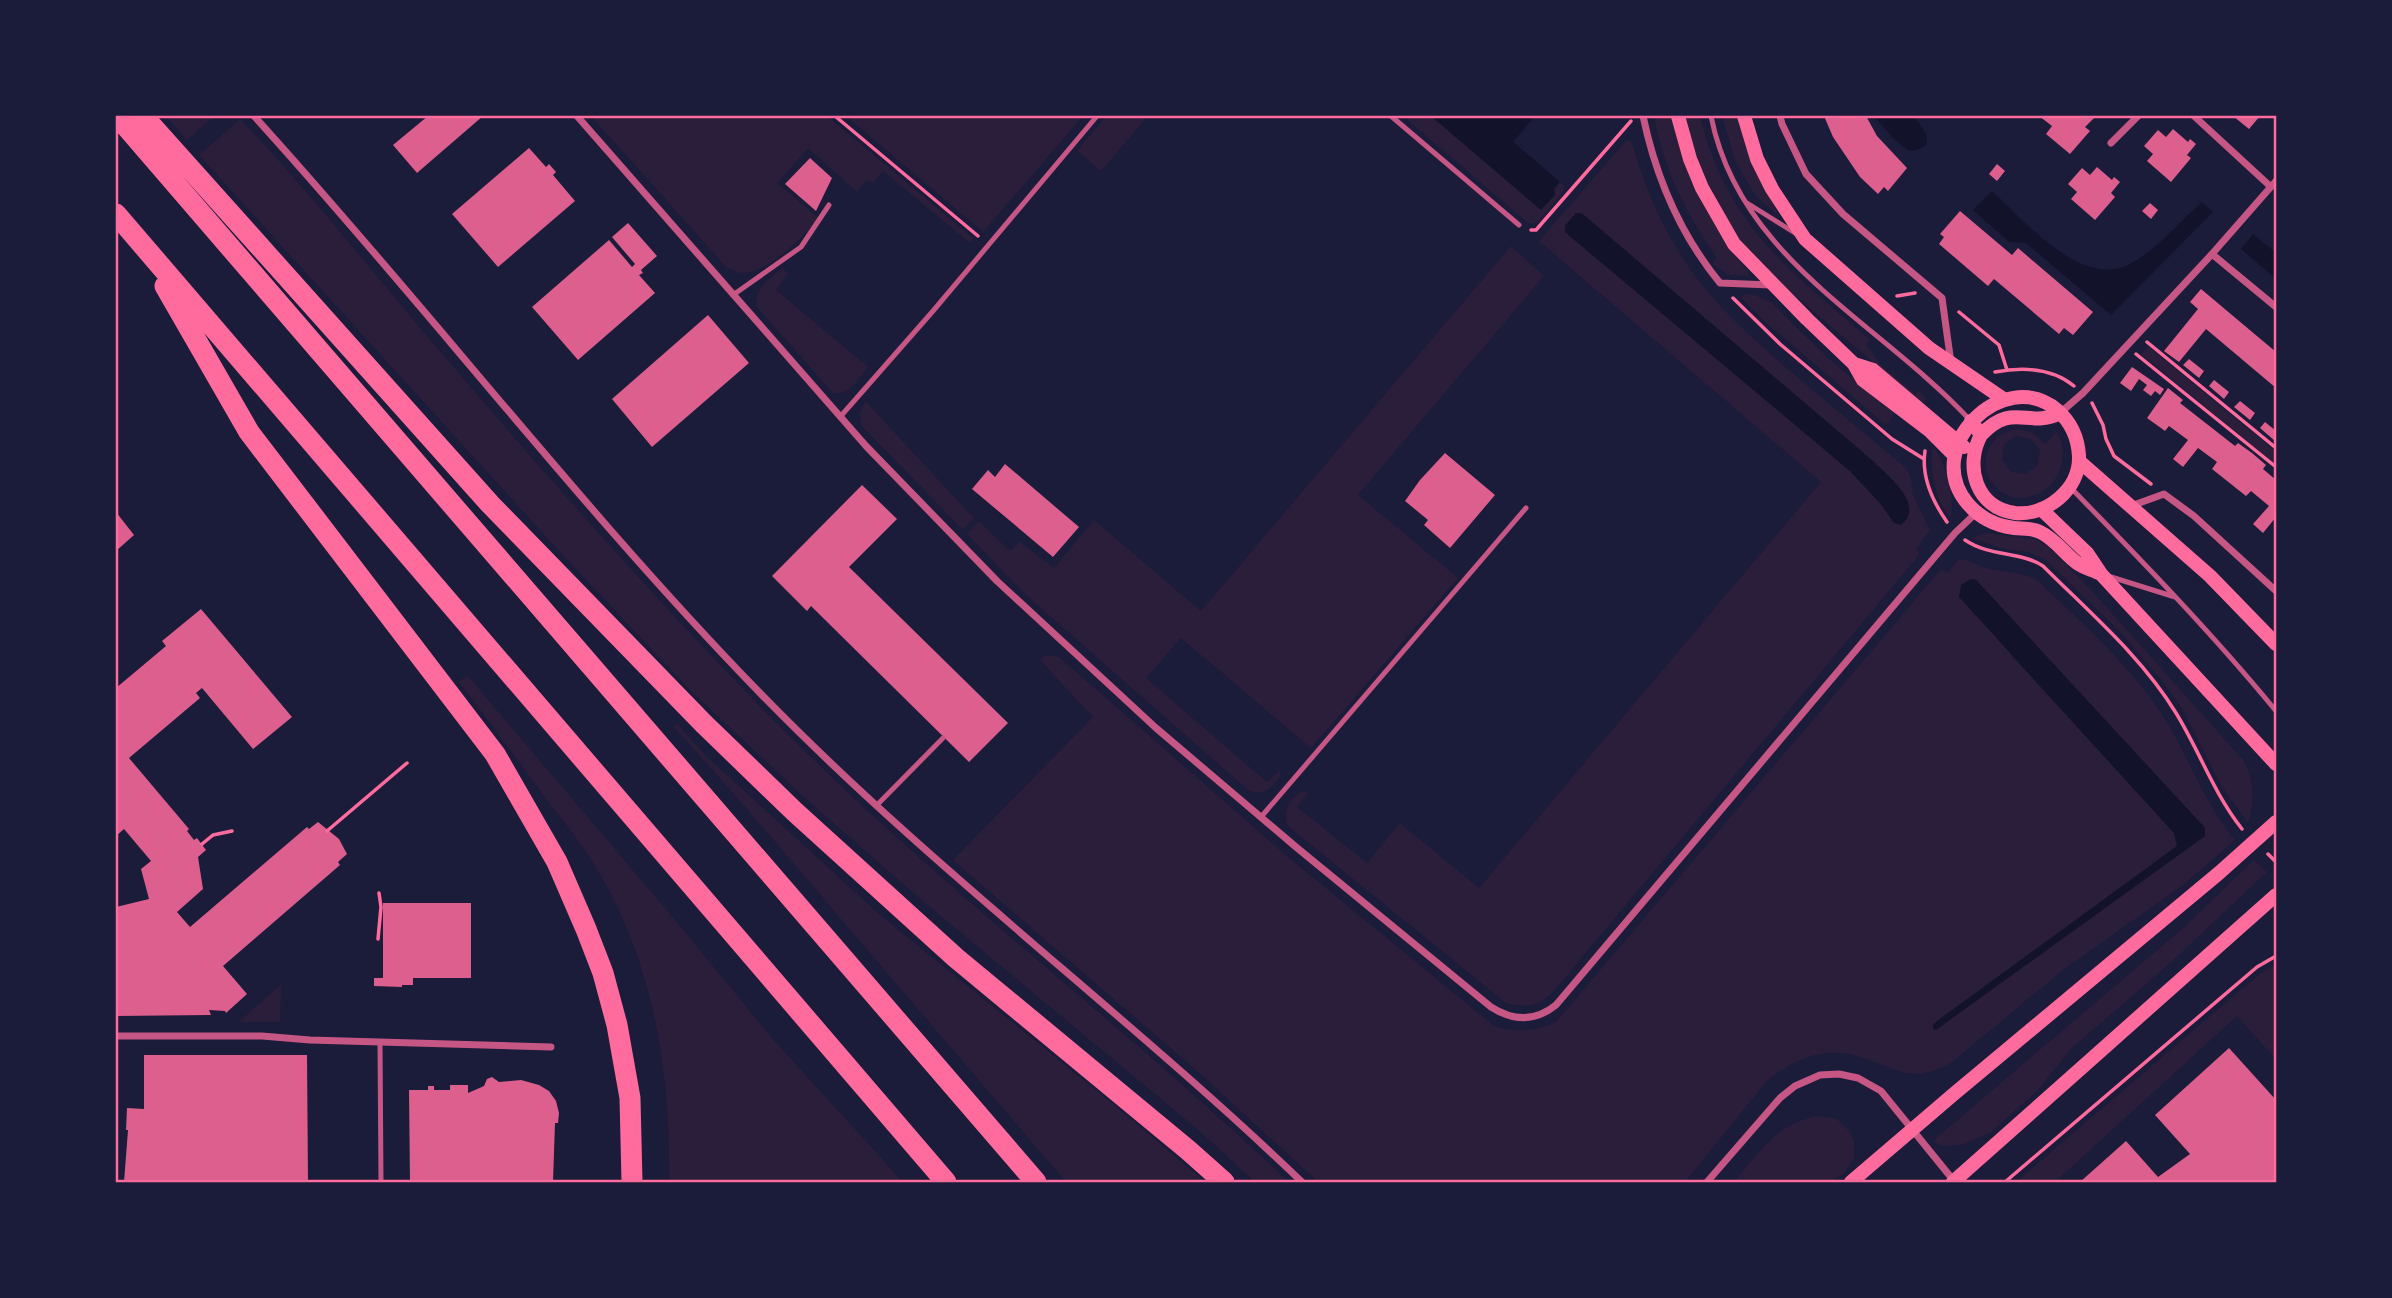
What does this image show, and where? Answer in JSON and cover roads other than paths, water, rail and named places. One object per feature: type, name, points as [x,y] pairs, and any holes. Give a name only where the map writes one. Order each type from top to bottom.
[{"type":"highway","points":[[117,116],[1037,1182]]},
{"type":"highway","points":[[143,116],[490,504],[704,724],[795,812],[956,958],[1224,1182]]},
{"type":"highway","points":[[116,214],[946,1182]]},
{"type":"highway","points":[[139,242],[249,432],[495,754],[556,862],[603,973],[617,1025],[630,1098],[632,1182]]},
{"type":"main road","points":[[1678,116],[1690,159],[1716,217],[1734,244],[1854,364],[1863,380],[1956,449],[1973,453]]},
{"type":"main road","points":[[1744,116],[1757,159],[1772,189],[1805,239],[1929,348],[2004,400]]},
{"type":"main road","points":[[1854,364],[1873,370],[1956,449]]},
{"type":"main road","points":[[2060,413],[2044,418],[2012,416],[2000,419],[1981,435],[1973,453],[1975,480],[1990,502],[2014,513],[2028,513],[2052,504],[2070,487],[2076,475],[2078,446],[2073,430],[2060,413],[2052,406],[2037,400],[2004,400],[1971,421],[1956,449],[1955,481],[1959,493],[1976,513],[2000,526],[2038,530],[2079,564],[2101,573]]},
{"type":"main road","points":[[1971,421],[1981,435]]},
{"type":"main road","points":[[2079,461],[2210,576],[2277,644]]},
{"type":"main road","points":[[1976,513],[1990,502]]},
{"type":"main road","points":[[2041,509],[2087,553],[2101,573],[2277,764]]},
{"type":"main road","points":[[1851,1182],[2219,873],[2277,821]]},
{"type":"main road","points":[[1954,1182],[2277,895]]},
{"type":"street","points":[[254,116],[461,355],[545,457],[685,614],[761,694],[939,864],[1178,1068],[1302,1182]]},
{"type":"street","points":[[577,116],[840,417],[998,582],[1146,718],[1261,817],[1491,1007],[1514,1018],[1537,1017],[1556,1005],[1955,533],[1976,513]]},
{"type":"street","points":[[1643,116],[1658,176],[1671,208],[1687,238],[1720,283],[1773,285]]},
{"type":"street","points":[[1780,116],[1806,174],[1843,214],[1942,298],[1951,364]]},
{"type":"street","points":[[2111,143],[2138,116]]},
{"type":"street","points":[[2060,413],[2083,393],[2274,184],[2194,116]]},
{"type":"street","points":[[2212,254],[2277,307]]},
{"type":"street","points":[[2130,506],[2164,494],[2193,516],[2277,591]]},
{"type":"street","points":[[116,1036],[262,1036],[551,1047]]},
{"type":"street","points":[[1707,1182],[1780,1098],[1795,1086],[1820,1075],[1839,1074],[1858,1078],[1881,1091],[1954,1182]]},
{"type":"lane","points":[[840,417],[1097,116]]},
{"type":"lane","points":[[1391,116],[1519,225]]},
{"type":"lane","points":[[1711,116],[1720,150],[1744,202],[1768,236],[1971,421]]},
{"type":"lane","points":[[1744,202],[1805,239]]},
{"type":"lane","points":[[733,295],[801,247],[829,205]]},
{"type":"lane","points":[[2070,487],[2176,597],[2277,711]]},
{"type":"lane","points":[[1261,817],[1526,508]]},
{"type":"lane","points":[[2101,573],[2176,597]]},
{"type":"lane","points":[[876,806],[943,738]]},
{"type":"lane","points":[[380,1042],[381,1182]]}]
